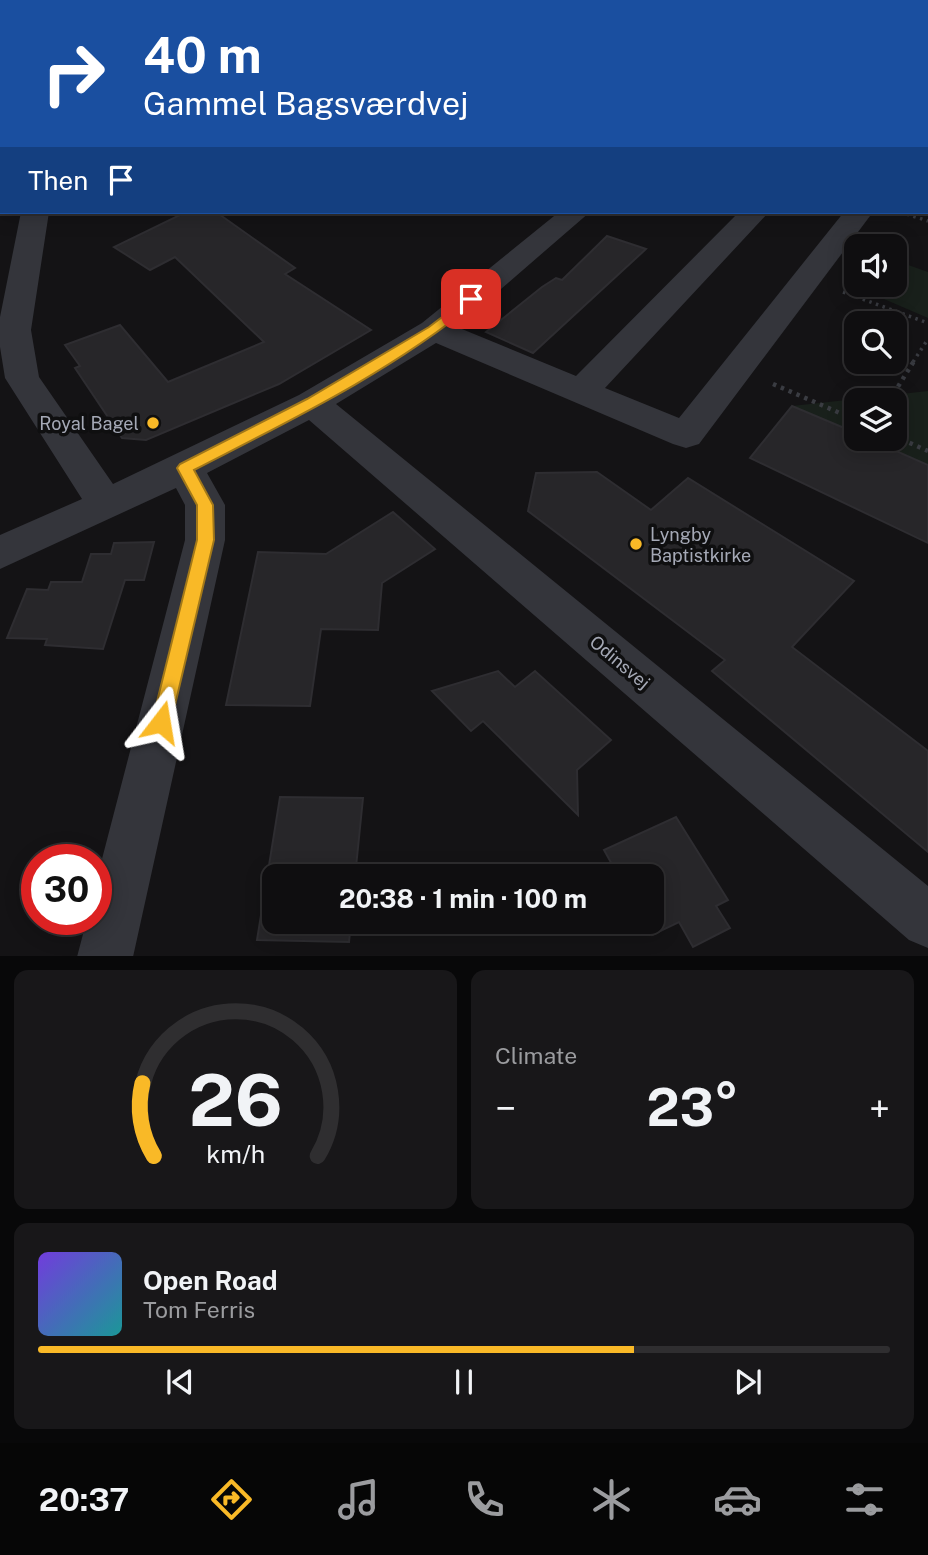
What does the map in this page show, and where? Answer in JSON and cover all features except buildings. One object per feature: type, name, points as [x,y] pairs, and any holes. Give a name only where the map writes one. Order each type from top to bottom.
[{"type":"street","points":[[42,214],[14,330],[22,378],[106,504]]},
{"type":"street","points":[[0,553],[185,468],[312,403],[434,330],[574,214]]},
{"type":"street","points":[[582,391],[753,214]]},
{"type":"street","points":[[434,330],[685,435],[857,214]]},
{"type":"street","name":"Odinsvej","points":[[312,403],[928,920]]},
{"type":"street","points":[[105,956],[205,540],[205,505],[185,468]]},
{"type":"path","points":[[906,214],[928,221]]},
{"type":"path","points":[[807,279],[928,323]]},
{"type":"path","points":[[897,388],[928,339]]},
{"type":"path","points":[[737,368],[844,414]]},
{"type":"path","points":[[907,442],[928,451]]},
{"type":"shaded area","points":[[907,265],[928,272],[928,318],[879,297],[907,297]]},
{"type":"shaded area","points":[[928,391],[928,465],[896,451],[907,451],[907,393]]},
{"type":"shaded area","points":[[844,400],[844,428],[792,406]]},
{"type":"place","name":"Royal Bagel","points":[[153,423]]},
{"type":"place","name":"Lyngby Baptistkirke","points":[[636,544]]},
{"type":"route","points":[[161,722],[205,540],[205,505],[185,468],[312,403],[434,330],[471,299]]}]
